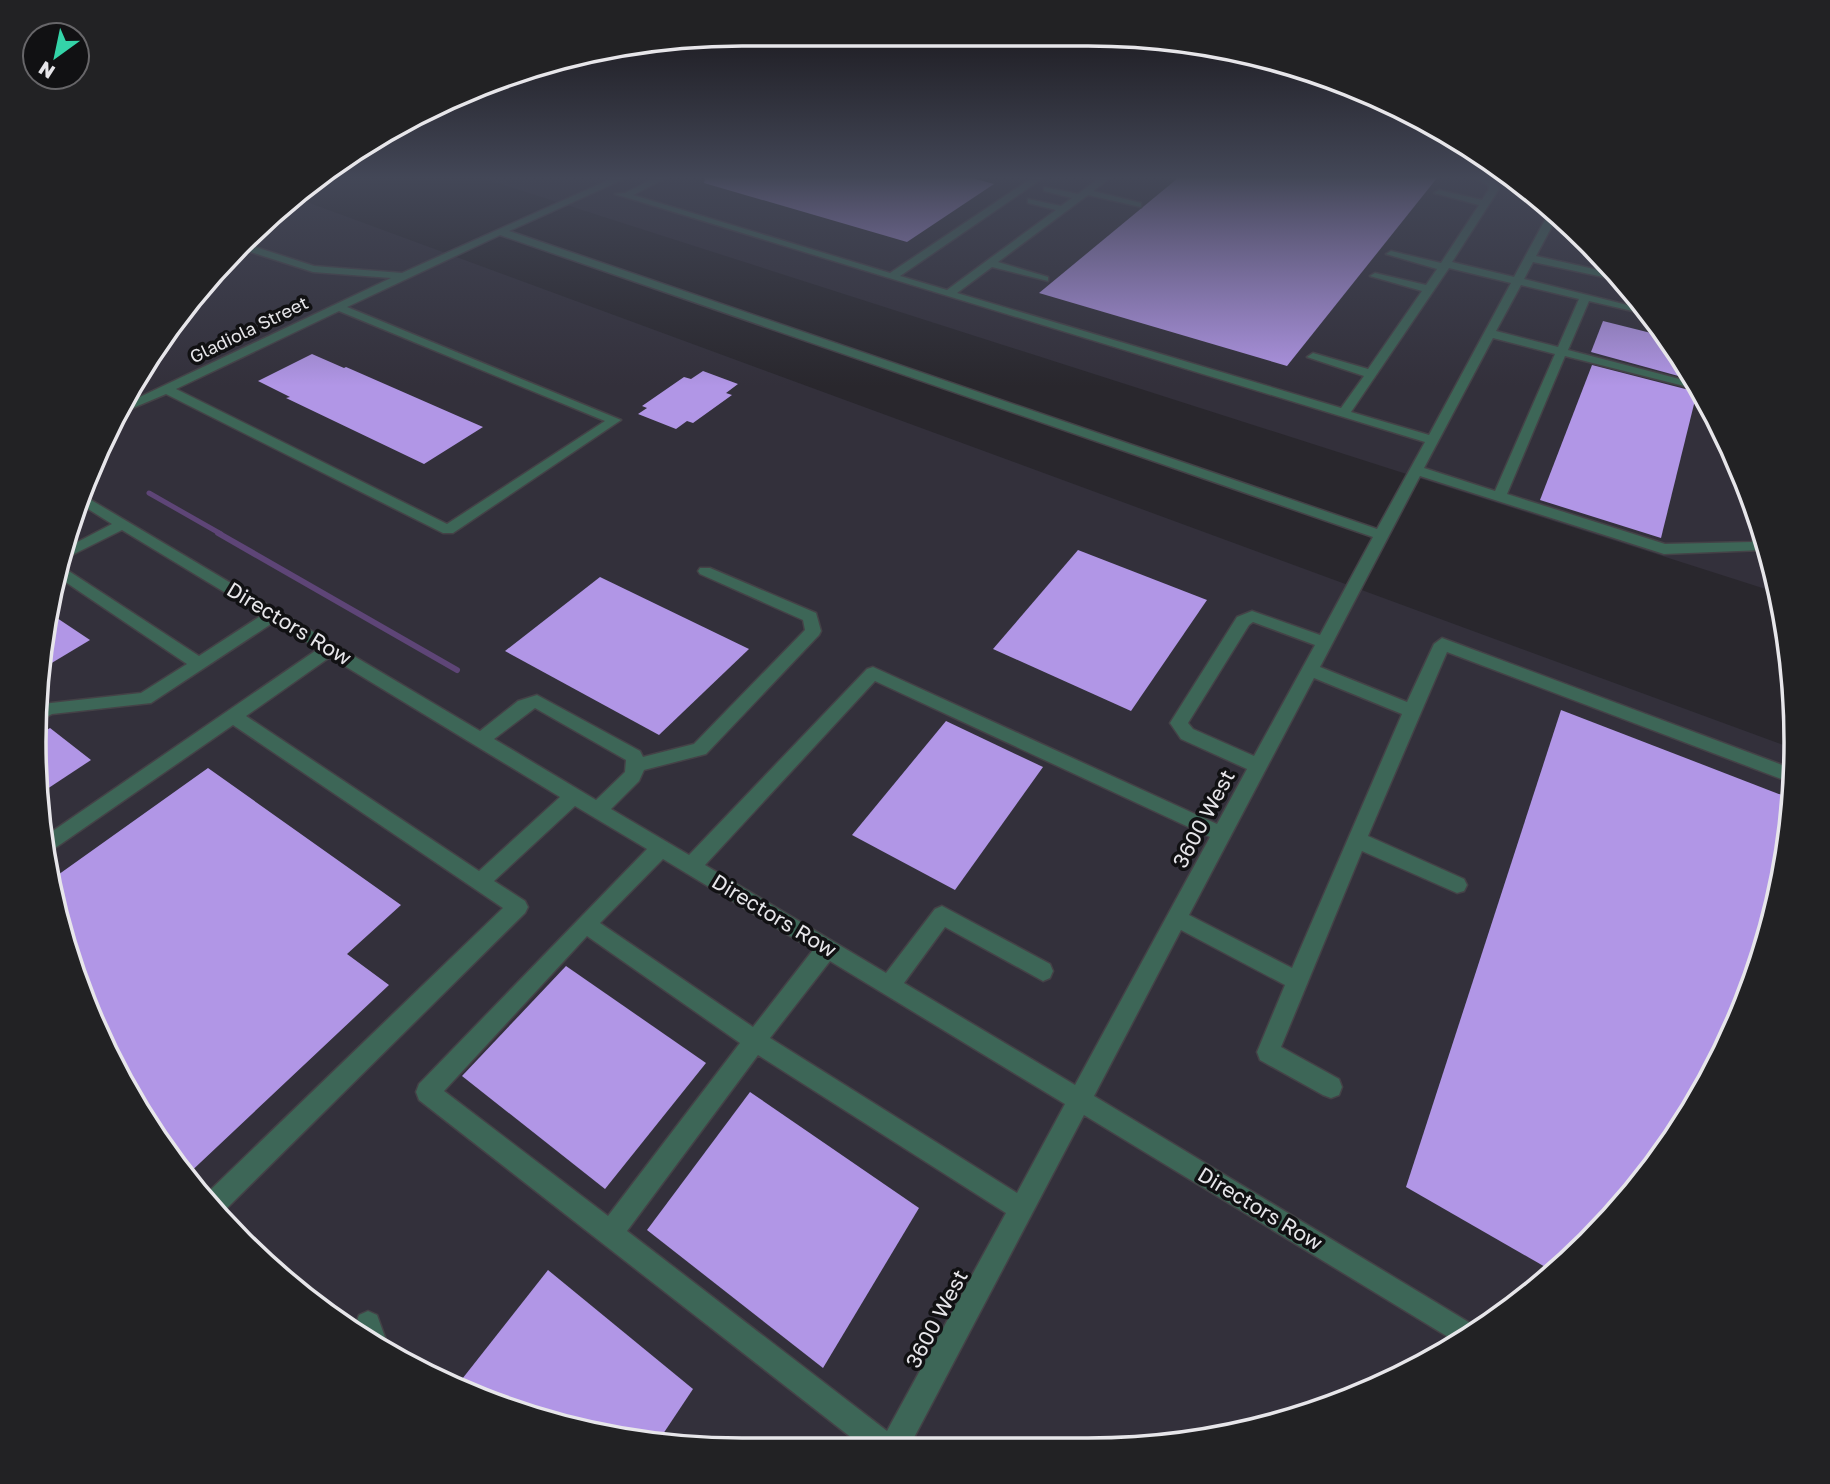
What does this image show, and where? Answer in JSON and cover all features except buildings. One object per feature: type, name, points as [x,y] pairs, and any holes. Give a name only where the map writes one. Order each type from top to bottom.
[{"type":"street","name":"Gladiola Street","points":[[133,405],[468,247]]},
{"type":"street","points":[[546,247],[1381,535]]},
{"type":"street","points":[[796,247],[1432,440]]},
{"type":"street","points":[[892,276],[935,247]]},
{"type":"street","points":[[950,293],[1012,247]]},
{"type":"street","points":[[1344,414],[1456,247]]},
{"type":"street","name":"3600 West","points":[[896,1438],[1536,247]]},
{"type":"street","points":[[252,249],[313,269],[404,276]]},
{"type":"street","points":[[1391,254],[1633,309]]},
{"type":"street","points":[[1530,258],[1604,274]]},
{"type":"street","points":[[991,263],[1045,279]]},
{"type":"street","points":[[1375,276],[1428,289]]},
{"type":"street","points":[[1499,497],[1585,298]]},
{"type":"street","points":[[166,389],[448,530],[615,420],[338,307]]},
{"type":"street","points":[[1489,334],[1685,383]]},
{"type":"street","points":[[1313,357],[1371,374]]},
{"type":"street","points":[[1416,470],[1664,549],[1757,547]]},
{"type":"street","name":"Directors Row","points":[[88,503],[1461,1330]]},
{"type":"street","points":[[72,551],[123,524]]},
{"type":"street","points":[[638,765],[700,749],[813,631],[810,617],[705,571]]},
{"type":"street","points":[[66,575],[199,664]]},
{"type":"street","points":[[47,709],[145,699],[274,615]]},
{"type":"street","points":[[1258,766],[1187,734],[1179,723],[1243,621],[1252,616],[1324,642]]},
{"type":"street","points":[[1331,1087],[1268,1052],[1443,644],[1783,772]]},
{"type":"street","points":[[53,843],[330,649]]},
{"type":"street","points":[[1310,669],[1412,711]]},
{"type":"street","points":[[691,866],[873,673],[1222,834]]},
{"type":"street","points":[[481,740],[524,705],[537,701],[634,756],[638,765],[634,776],[597,810]]},
{"type":"street","points":[[217,1200],[518,907],[233,716]]},
{"type":"street","points":[[480,882],[573,796]]},
{"type":"street","points":[[1358,840],[1457,885]]},
{"type":"street","points":[[661,848],[585,924],[427,1092],[876,1438]]},
{"type":"street","points":[[889,986],[942,915],[1043,971]]},
{"type":"street","points":[[1177,918],[1297,981]]},
{"type":"street","points":[[585,924],[755,1041],[1021,1209]]},
{"type":"street","points":[[611,1234],[827,948]]},
{"type":"shaded area","points":[[253,247],[430,247],[1784,745],[1779,833],[1761,922],[1748,966],[1713,1050],[1667,1129],[1641,1166],[1612,1201],[1547,1266],[1512,1295],[1436,1345],[1396,1367],[1312,1402],[1268,1415],[1179,1433],[1088,1438],[742,1438],[651,1433],[562,1415],[475,1385],[394,1345],[318,1295],[250,1234],[189,1166],[139,1090],[99,1009],[69,922],[51,833],[46,742],[51,651],[69,562],[82,518],[117,434],[163,355],[218,283]]},
{"type":"shaded area","points":[[698,247],[1577,247],[1641,318],[1691,394],[1713,434],[1748,518],[1767,590]]},
{"type":"waterway","points":[[149,493],[221,534]]},
{"type":"waterway","points":[[218,533],[457,670]]}]
